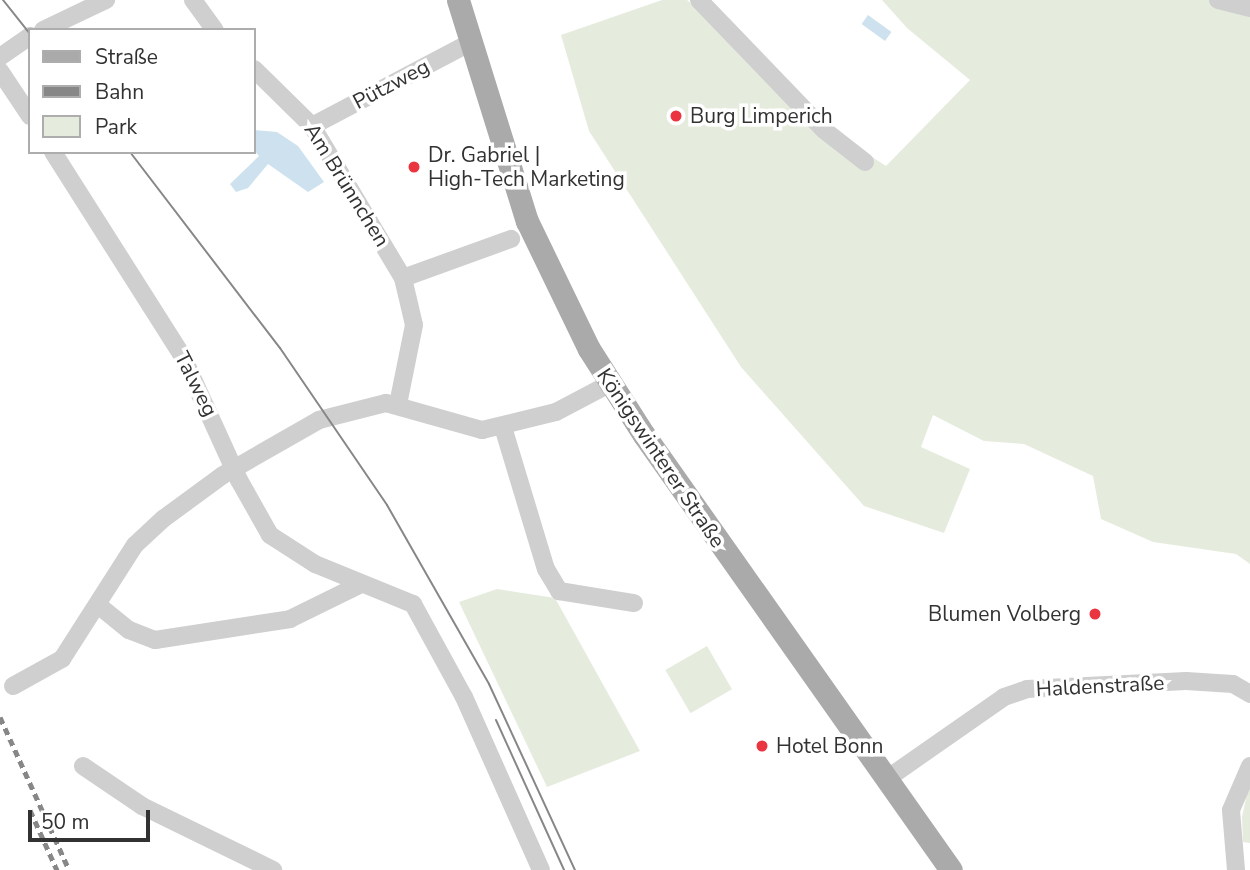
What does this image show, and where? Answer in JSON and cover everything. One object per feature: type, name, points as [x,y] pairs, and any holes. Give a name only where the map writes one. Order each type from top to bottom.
[{"type":"main road","name":"Königswinterer Straße","points":[[457,0],[527,221],[572,318],[610,384],[951,870]]},
{"type":"street","points":[[47,28],[106,0]]},
{"type":"street","points":[[699,0],[826,131],[865,162]]},
{"type":"street","points":[[1218,0],[1250,8]]},
{"type":"street","points":[[196,1],[214,28]]},
{"type":"street","points":[[0,57],[28,37]]},
{"type":"street","name":"Pützweg","points":[[312,126],[471,42]]},
{"type":"street","points":[[0,71],[28,113]]},
{"type":"street","name":"Am Brünnchen","points":[[256,71],[312,126],[403,278],[414,325],[398,404]]},
{"type":"street","name":"Talweg","points":[[54,154],[182,355],[271,535],[315,564],[413,604],[464,697],[541,870]]},
{"type":"street","points":[[403,278],[511,239]]},
{"type":"street","points":[[13,687],[62,659],[135,545],[180,506],[236,467],[328,416],[360,407],[398,404],[455,426],[481,430],[503,427],[556,412],[610,384]]},
{"type":"street","points":[[503,427],[546,569],[559,591],[634,603]]},
{"type":"street","points":[[98,605],[129,630],[155,640],[290,619],[360,584]]},
{"type":"street","name":"Haldenstraße","points":[[888,778],[1004,697],[1027,690],[1186,681],[1233,684],[1250,694]]},
{"type":"street","points":[[83,766],[196,835],[273,870]]},
{"type":"street","points":[[1236,870],[1231,810],[1250,766]]},
{"type":"green space","points":[[662,0],[687,0],[738,42],[832,147],[866,153],[886,166],[970,80],[907,28],[882,0],[1250,0],[1250,564],[1236,554],[1153,542],[1101,519],[1093,476],[1024,444],[984,441],[933,415],[921,447],[970,469],[944,533],[864,506],[741,367],[589,131],[561,35]]},
{"type":"green space","points":[[497,589],[555,598],[640,751],[547,787],[459,602]]},
{"type":"green space","points":[[707,646],[732,689],[690,713],[665,670]]},
{"type":"green space","points":[[1250,780],[1250,843],[1243,842],[1242,817]]},
{"type":"water","points":[[868,15],[891,32],[885,41],[862,24]]},
{"type":"water","points":[[256,130],[277,132],[298,146],[324,182],[308,192],[268,164],[248,188],[236,192],[230,184],[259,156],[256,152]]},
{"type":"tram line","points":[[3,0],[28,31]]},
{"type":"tram line","points":[[132,154],[280,348],[387,505],[489,684],[575,870]]},
{"type":"tram line","points":[[496,720],[564,870]]},
{"type":"railway","points":[[0,717],[69,870]]},
{"type":"railway","points":[[30,810],[57,870]]},
{"type":"place","name":"Burg Limperich","points":[[676,116]]},
{"type":"place","name":"Dr. Gabriel | High-Tech Marketing","points":[[414,167]]},
{"type":"place","name":"Blumen Volberg","points":[[1095,614]]},
{"type":"place","name":"Hotel Bonn","points":[[762,746]]}]
